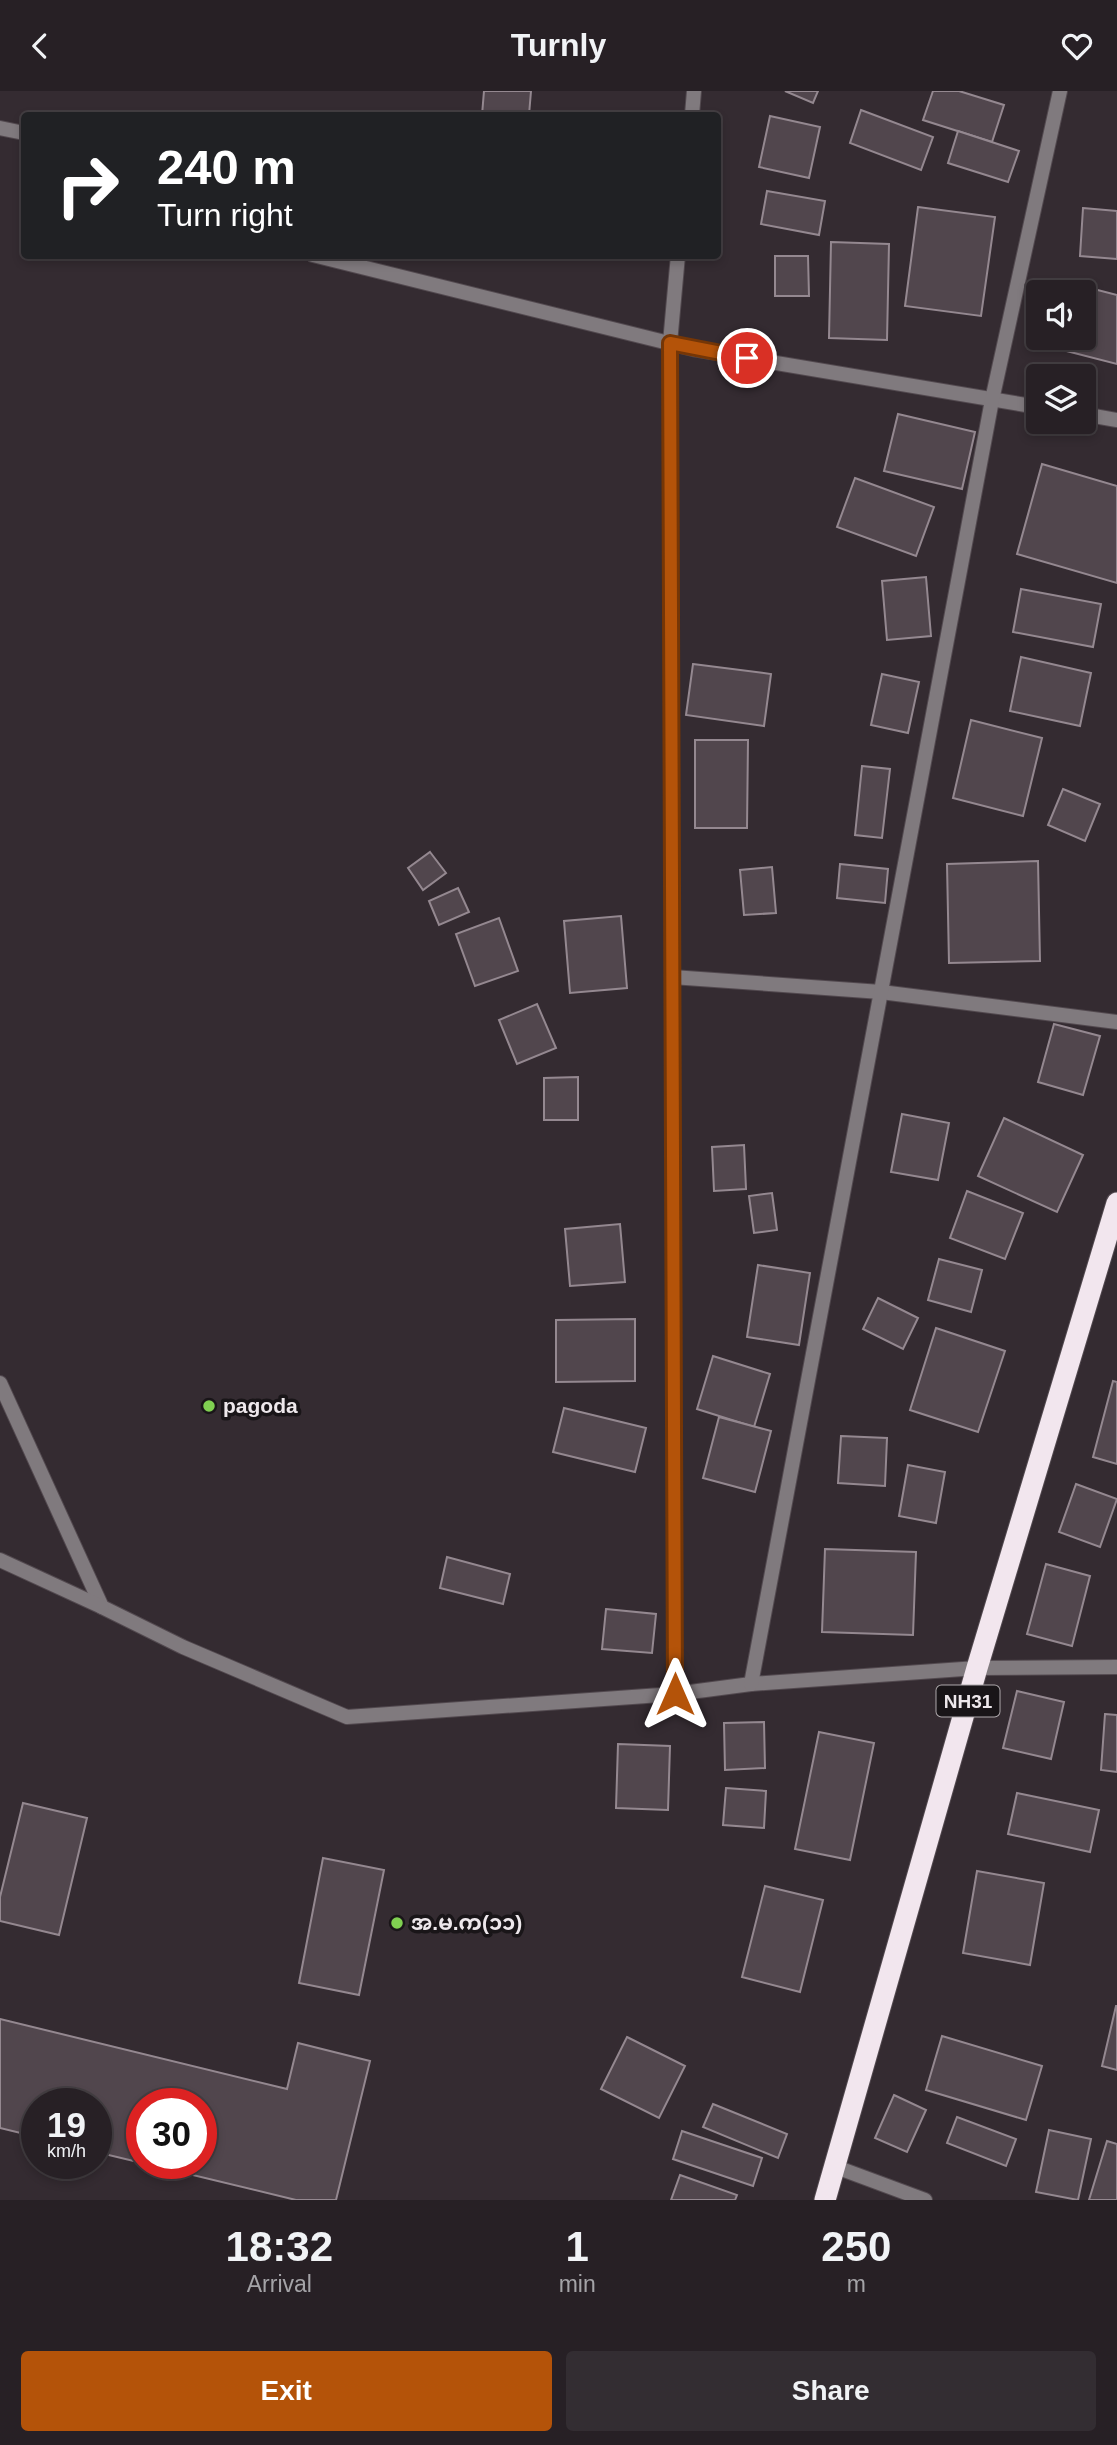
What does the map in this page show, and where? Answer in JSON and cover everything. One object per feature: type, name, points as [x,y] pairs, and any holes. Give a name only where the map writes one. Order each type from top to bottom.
[{"type":"highway","name":"NH31","points":[[825,2200],[977,1668],[1117,1203]]},
{"type":"street","points":[[692,112],[694,91]]},
{"type":"street","points":[[751,1684],[992,400],[1060,91]]},
{"type":"street","points":[[0,128],[21,132]]},
{"type":"street","points":[[329,259],[670,343],[1026,405]]},
{"type":"street","points":[[675,1694],[670,343],[678,259]]},
{"type":"street","points":[[1096,416],[1117,419]]},
{"type":"street","points":[[672,977],[881,992],[1117,1021]]},
{"type":"street","points":[[0,1383],[102,1607]]},
{"type":"street","points":[[0,1560],[183,1647],[347,1717],[675,1694],[751,1684],[977,1668],[1117,1667]]},
{"type":"street","points":[[836,2167],[925,2200]]},
{"type":"building","points":[[484,91],[531,91],[529,112],[482,112]]},
{"type":"building","points":[[785,91],[818,91],[813,103]]},
{"type":"building","points":[[933,91],[959,91],[1004,105],[992,142],[923,120]]},
{"type":"building","points":[[861,110],[933,137],[921,170],[850,143]]},
{"type":"building","points":[[770,116],[820,127],[809,178],[759,167]]},
{"type":"building","points":[[958,131],[1019,151],[1008,182],[948,163]]},
{"type":"building","points":[[767,191],[825,201],[819,235],[761,224]]},
{"type":"building","points":[[918,207],[995,217],[981,316],[905,306]]},
{"type":"building","points":[[1083,208],[1117,211],[1117,259],[1080,256]]},
{"type":"building","points":[[831,242],[889,244],[887,340],[829,338]]},
{"type":"building","points":[[775,256],[808,256],[809,296],[775,296]]},
{"type":"building","points":[[1096,290],[1117,295],[1117,364],[1063,350],[1096,350]]},
{"type":"building","points":[[898,414],[975,432],[962,489],[884,471]]},
{"type":"building","points":[[1042,464],[1117,486],[1117,583],[1017,554]]},
{"type":"building","points":[[855,478],[934,507],[916,556],[837,527]]},
{"type":"building","points":[[926,577],[931,636],[887,640],[882,581]]},
{"type":"building","points":[[1021,589],[1101,604],[1093,647],[1013,632]]},
{"type":"building","points":[[1021,657],[1091,673],[1080,726],[1010,711]]},
{"type":"building","points":[[693,664],[771,674],[764,726],[686,715]]},
{"type":"building","points":[[882,674],[919,682],[908,733],[871,725]]},
{"type":"building","points":[[971,720],[1042,738],[1023,816],[953,798]]},
{"type":"building","points":[[695,740],[748,740],[747,828],[695,828]]},
{"type":"building","points":[[862,766],[890,769],[882,838],[855,835]]},
{"type":"building","points":[[1063,789],[1100,804],[1085,841],[1048,825]]},
{"type":"building","points":[[430,852],[446,873],[423,890],[408,868]]},
{"type":"building","points":[[1038,861],[1040,961],[949,963],[947,864]]},
{"type":"building","points":[[840,864],[888,869],[885,903],[837,898]]},
{"type":"building","points":[[772,867],[776,913],[744,915],[740,870]]},
{"type":"building","points":[[458,888],[469,912],[439,925],[429,901]]},
{"type":"building","points":[[621,916],[627,988],[570,993],[564,921]]},
{"type":"building","points":[[499,918],[518,971],[475,986],[456,934]]},
{"type":"building","points":[[537,1004],[556,1048],[517,1064],[499,1020]]},
{"type":"building","points":[[1054,1024],[1100,1036],[1083,1095],[1038,1082]]},
{"type":"building","points":[[578,1077],[578,1120],[544,1120],[544,1078]]},
{"type":"building","points":[[902,1114],[949,1123],[938,1180],[891,1172]]},
{"type":"building","points":[[1004,1118],[1083,1155],[1057,1212],[978,1176]]},
{"type":"building","points":[[744,1145],[746,1189],[714,1191],[712,1147]]},
{"type":"building","points":[[967,1191],[1023,1213],[1005,1259],[950,1238]]},
{"type":"building","points":[[772,1193],[777,1230],[754,1233],[749,1196]]},
{"type":"building","points":[[620,1224],[625,1282],[570,1286],[565,1229]]},
{"type":"building","points":[[939,1259],[982,1270],[971,1312],[928,1300]]},
{"type":"building","points":[[758,1265],[810,1273],[799,1345],[747,1337]]},
{"type":"building","points":[[878,1298],[918,1318],[903,1349],[863,1329]]},
{"type":"building","points":[[635,1319],[635,1381],[556,1382],[556,1320]]},
{"type":"building","points":[[936,1328],[1005,1351],[978,1432],[910,1410]]},
{"type":"building","points":[[713,1356],[770,1374],[754,1427],[697,1409]]},
{"type":"building","points":[[1113,1381],[1117,1382],[1117,1464],[1093,1457]]},
{"type":"building","points":[[564,1408],[646,1428],[635,1472],[553,1452]]},
{"type":"building","points":[[719,1417],[771,1431],[755,1492],[703,1478]]},
{"type":"building","points":[[841,1436],[887,1438],[885,1486],[838,1483]]},
{"type":"building","points":[[908,1465],[945,1472],[936,1523],[899,1516]]},
{"type":"building","points":[[1076,1484],[1117,1499],[1100,1547],[1059,1532]]},
{"type":"building","points":[[825,1549],[916,1552],[913,1635],[822,1632]]},
{"type":"building","points":[[447,1557],[510,1574],[503,1604],[440,1588]]},
{"type":"building","points":[[1046,1564],[1090,1576],[1072,1646],[1027,1634]]},
{"type":"building","points":[[606,1609],[656,1614],[652,1653],[602,1649]]},
{"type":"building","points":[[1017,1691],[1064,1702],[1051,1759],[1003,1748]]},
{"type":"building","points":[[1105,1714],[1117,1715],[1117,1772],[1101,1770]]},
{"type":"building","points":[[764,1722],[765,1768],[725,1770],[724,1723]]},
{"type":"building","points":[[819,1732],[874,1743],[850,1860],[795,1849]]},
{"type":"building","points":[[618,1744],[670,1746],[668,1810],[616,1808]]},
{"type":"building","points":[[726,1788],[766,1791],[764,1828],[723,1825]]},
{"type":"building","points":[[1017,1793],[1099,1810],[1090,1852],[1008,1834]]},
{"type":"building","points":[[23,1803],[87,1818],[59,1935],[0,1921],[0,1897]]},
{"type":"building","points":[[323,1858],[384,1870],[359,1995],[299,1983]]},
{"type":"building","points":[[977,1871],[1044,1883],[1030,1965],[963,1953]]},
{"type":"building","points":[[765,1886],[823,1900],[800,1992],[742,1977]]},
{"type":"building","points":[[1117,2006],[1117,2070],[1102,2066]]},
{"type":"building","points":[[0,2019],[287,2089],[298,2043],[370,2061],[336,2200],[296,2200],[209,2179],[217,2179],[217,2088],[126,2088],[126,2159],[112,2156],[112,2088],[21,2088],[21,2133],[0,2128]]},
{"type":"building","points":[[942,2036],[1042,2066],[1026,2120],[926,2090]]},
{"type":"building","points":[[627,2037],[685,2066],[659,2118],[601,2089]]},
{"type":"building","points":[[894,2095],[926,2110],[907,2152],[875,2138]]},
{"type":"building","points":[[713,2104],[787,2134],[778,2158],[703,2127]]},
{"type":"building","points":[[957,2117],[1016,2139],[1006,2166],[947,2143]]},
{"type":"building","points":[[1049,2130],[1091,2139],[1078,2200],[1036,2192]]},
{"type":"building","points":[[682,2131],[762,2158],[753,2186],[673,2159]]},
{"type":"building","points":[[1107,2141],[1117,2144],[1117,2200],[1089,2200]]},
{"type":"building","points":[[680,2175],[737,2195],[735,2200],[671,2200]]},
{"type":"place","name":"pagoda","points":[[209,1406]]},
{"type":"place","name":"အ.မ.က(၁၁)","points":[[397,1923]]},
{"type":"route","points":[[675,1694],[670,343],[747,358]]}]
